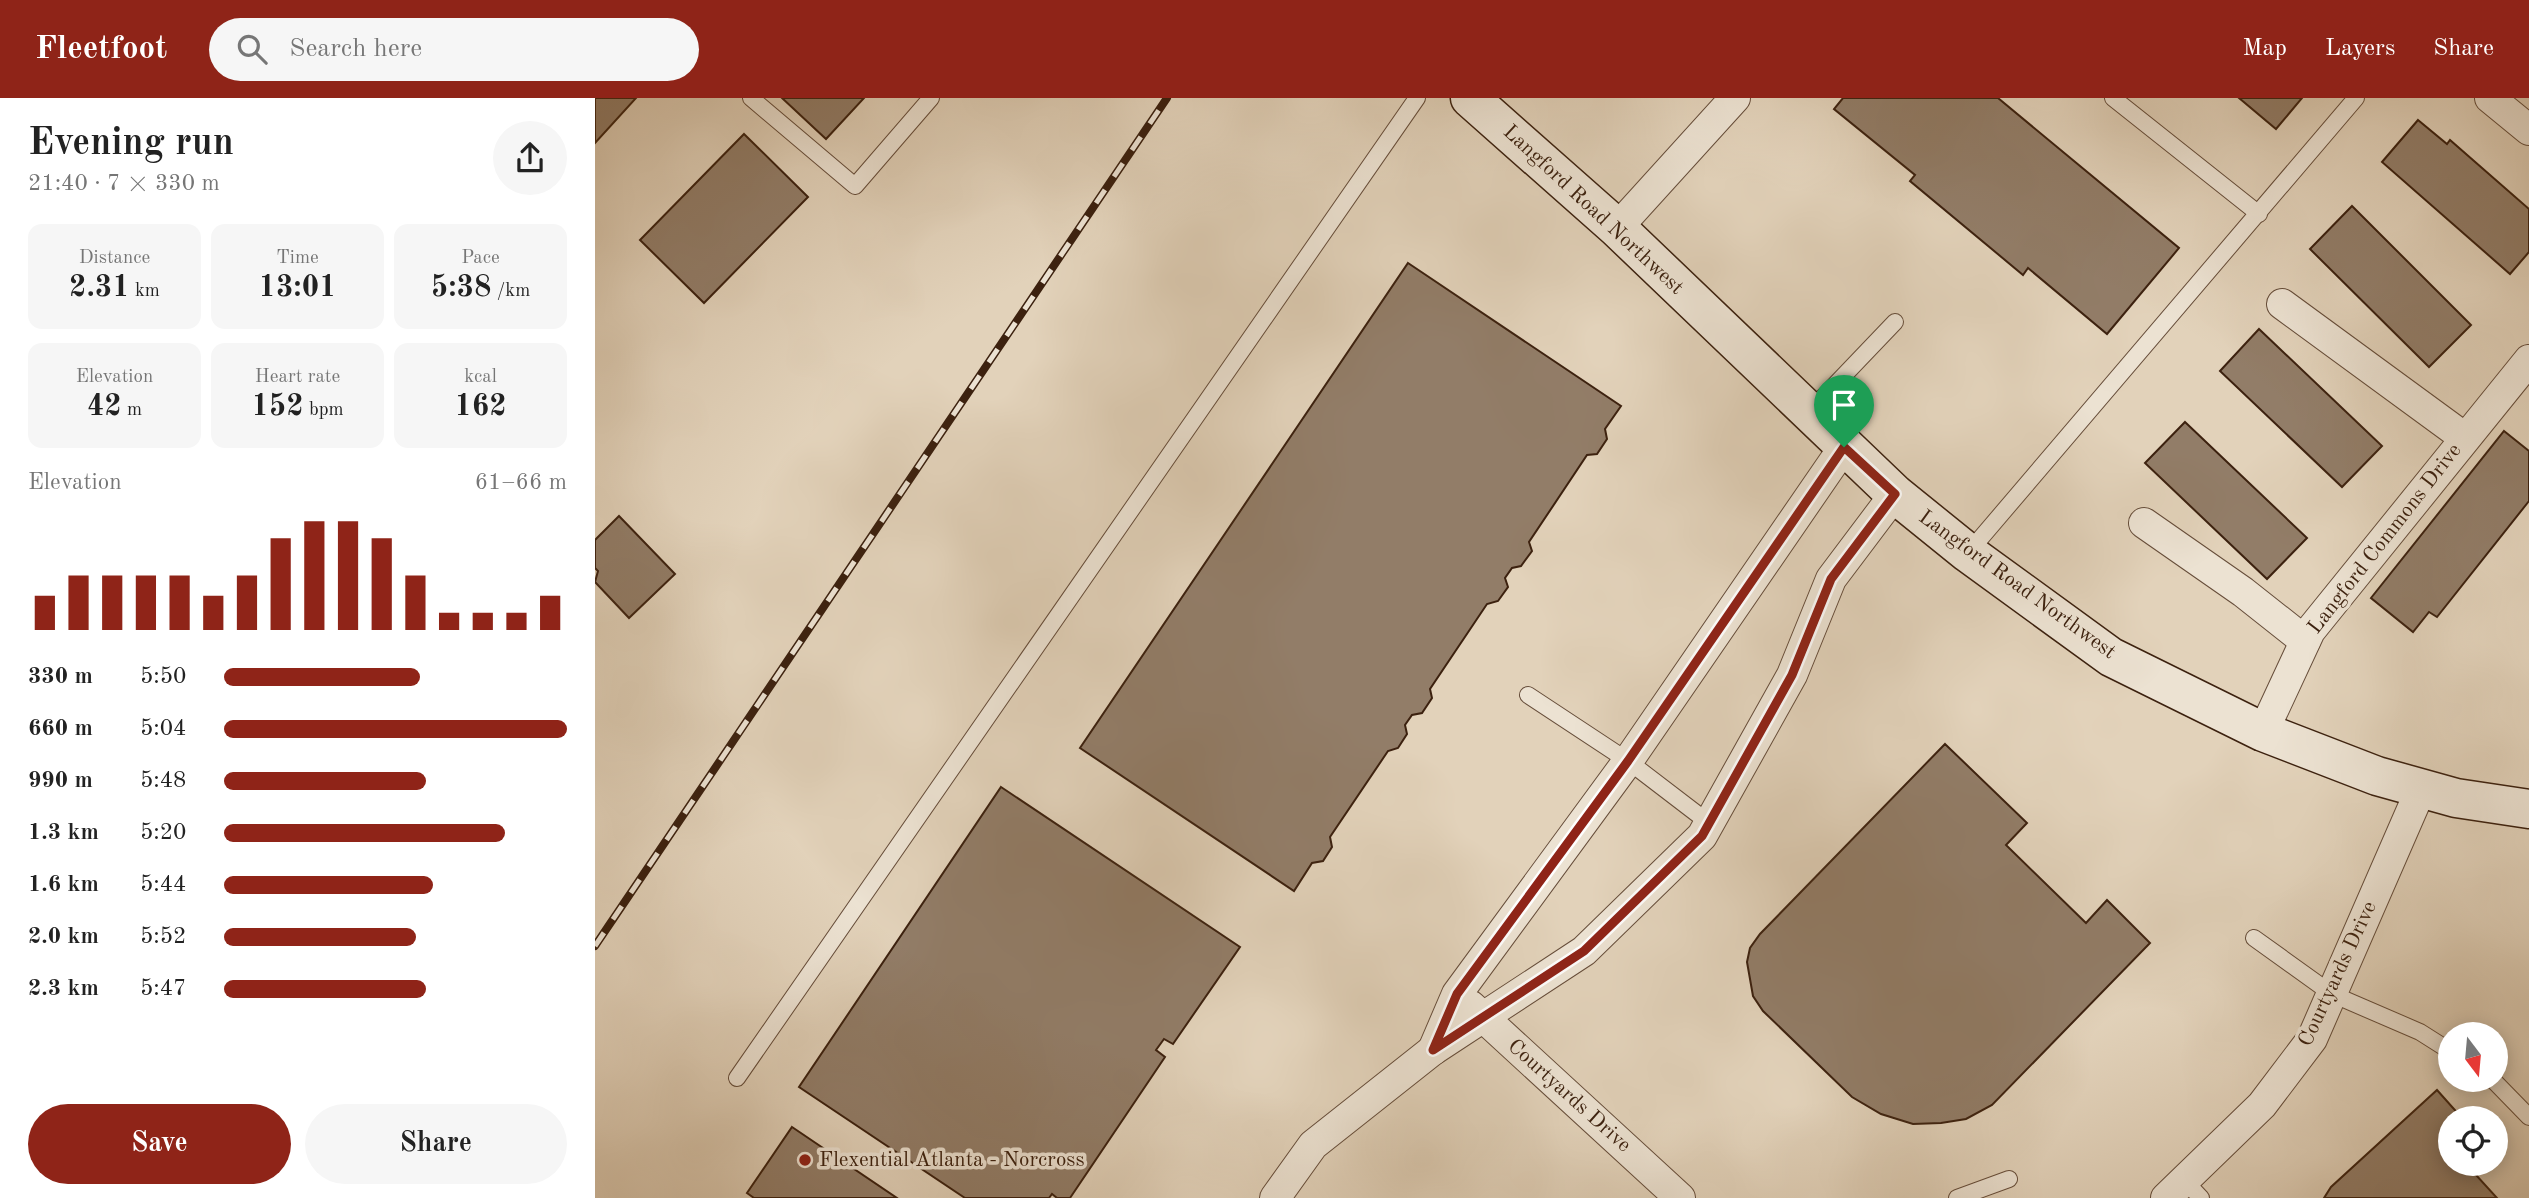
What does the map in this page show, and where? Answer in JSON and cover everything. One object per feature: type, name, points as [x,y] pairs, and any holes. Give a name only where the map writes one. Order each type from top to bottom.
[{"type":"street","name":"Langford Road Northwest","points":[[1470,98],[1617,228],[1808,414],[1895,494],[1968,553],[2111,657],[2263,732],[2377,776],[2421,789],[2529,809]]},
{"type":"street","points":[[1617,228],[1735,98]]},
{"type":"street","points":[[2490,98],[2529,130]]},
{"type":"street","points":[[2282,304],[2465,438]]},
{"type":"street","name":"Langford Commons Drive","points":[[2263,732],[2310,631],[2529,360]]},
{"type":"street","points":[[1433,1050],[1457,994],[1628,761],[1844,447]]},
{"type":"street","points":[[1275,1198],[1313,1145],[1433,1050],[1584,951],[1702,836],[1792,675],[1831,579],[1895,494]]},
{"type":"street","points":[[2144,523],[2243,592],[2305,641]]},
{"type":"street","name":"Courtyards Drive","points":[[2184,1192],[2262,1105],[2312,1039],[2421,789]]},
{"type":"street","name":"Courtyards Drive","points":[[1457,994],[1680,1198]]},
{"type":"lane","points":[[751,98],[855,186],[931,98]]},
{"type":"lane","points":[[737,1078],[1417,98]]},
{"type":"lane","points":[[2113,98],[2259,214]]},
{"type":"lane","points":[[1968,553],[2356,98]]},
{"type":"lane","points":[[1808,414],[1895,322]]},
{"type":"lane","points":[[1528,695],[1628,761],[1709,823]]},
{"type":"lane","points":[[2254,938],[2332,994],[2420,1032],[2438,1043]]},
{"type":"lane","points":[[2505,1092],[2529,1117]]},
{"type":"lane","points":[[1957,1198],[2009,1179]]},
{"type":"building","points":[[595,98],[636,98],[595,143]]},
{"type":"building","points":[[782,98],[864,98],[826,139]]},
{"type":"building","points":[[1843,98],[1998,98],[2179,248],[2107,334],[2028,268],[2023,275],[1910,181],[1915,175],[1834,109]]},
{"type":"building","points":[[2239,98],[2302,98],[2276,129]]},
{"type":"building","points":[[2418,120],[2447,144],[2450,140],[2529,209],[2529,252],[2510,274],[2382,162]]},
{"type":"building","points":[[744,134],[808,197],[704,303],[640,240]]},
{"type":"building","points":[[2352,206],[2471,325],[2429,367],[2310,249]]},
{"type":"building","points":[[1408,263],[1621,406],[1605,429],[1607,439],[1597,454],[1587,455],[1529,542],[1532,551],[1521,566],[1512,568],[1505,578],[1508,587],[1498,601],[1487,604],[1430,689],[1432,698],[1422,713],[1412,715],[1405,725],[1407,734],[1398,748],[1388,751],[1330,837],[1332,847],[1323,861],[1312,863],[1294,891],[1080,748]]},
{"type":"building","points":[[2259,329],[2382,446],[2342,487],[2220,371]]},
{"type":"building","points":[[2185,422],[2307,538],[2267,579],[2145,463]]},
{"type":"building","points":[[2504,431],[2529,451],[2529,501],[2437,617],[2429,612],[2413,632],[2371,598]]},
{"type":"building","points":[[619,516],[675,574],[629,618],[595,582],[598,571],[595,568],[595,540]]},
{"type":"building","points":[[1945,744],[2027,823],[2006,845],[2086,923],[2107,900],[2150,943],[1992,1105],[1966,1119],[1913,1124],[1881,1114],[1852,1097],[1763,1011],[1753,996],[1747,962],[1750,948],[1760,934]]},
{"type":"building","points":[[1001,787],[1240,947],[1173,1044],[1164,1039],[1156,1050],[1165,1057],[1070,1198],[1057,1198],[1052,1194],[1049,1198],[965,1198],[799,1087]]},
{"type":"building","points":[[2437,1090],[2451,1106],[2438,1106],[2438,1176],[2477,1176],[2497,1198],[2324,1198],[2331,1187]]},
{"type":"building","name":"Flexential Atlanta - Norcross","points":[[792,1127],[897,1198],[754,1198],[747,1193]]},
{"type":"railway","points":[[595,946],[1167,98]]},
{"type":"place","name":"Flexential Atlanta - Norcross","points":[[805,1160]]},
{"type":"route","points":[[1844,447],[1895,494],[1831,579],[1792,675],[1702,836],[1584,951],[1433,1050],[1457,994],[1628,761],[1844,447]]}]
